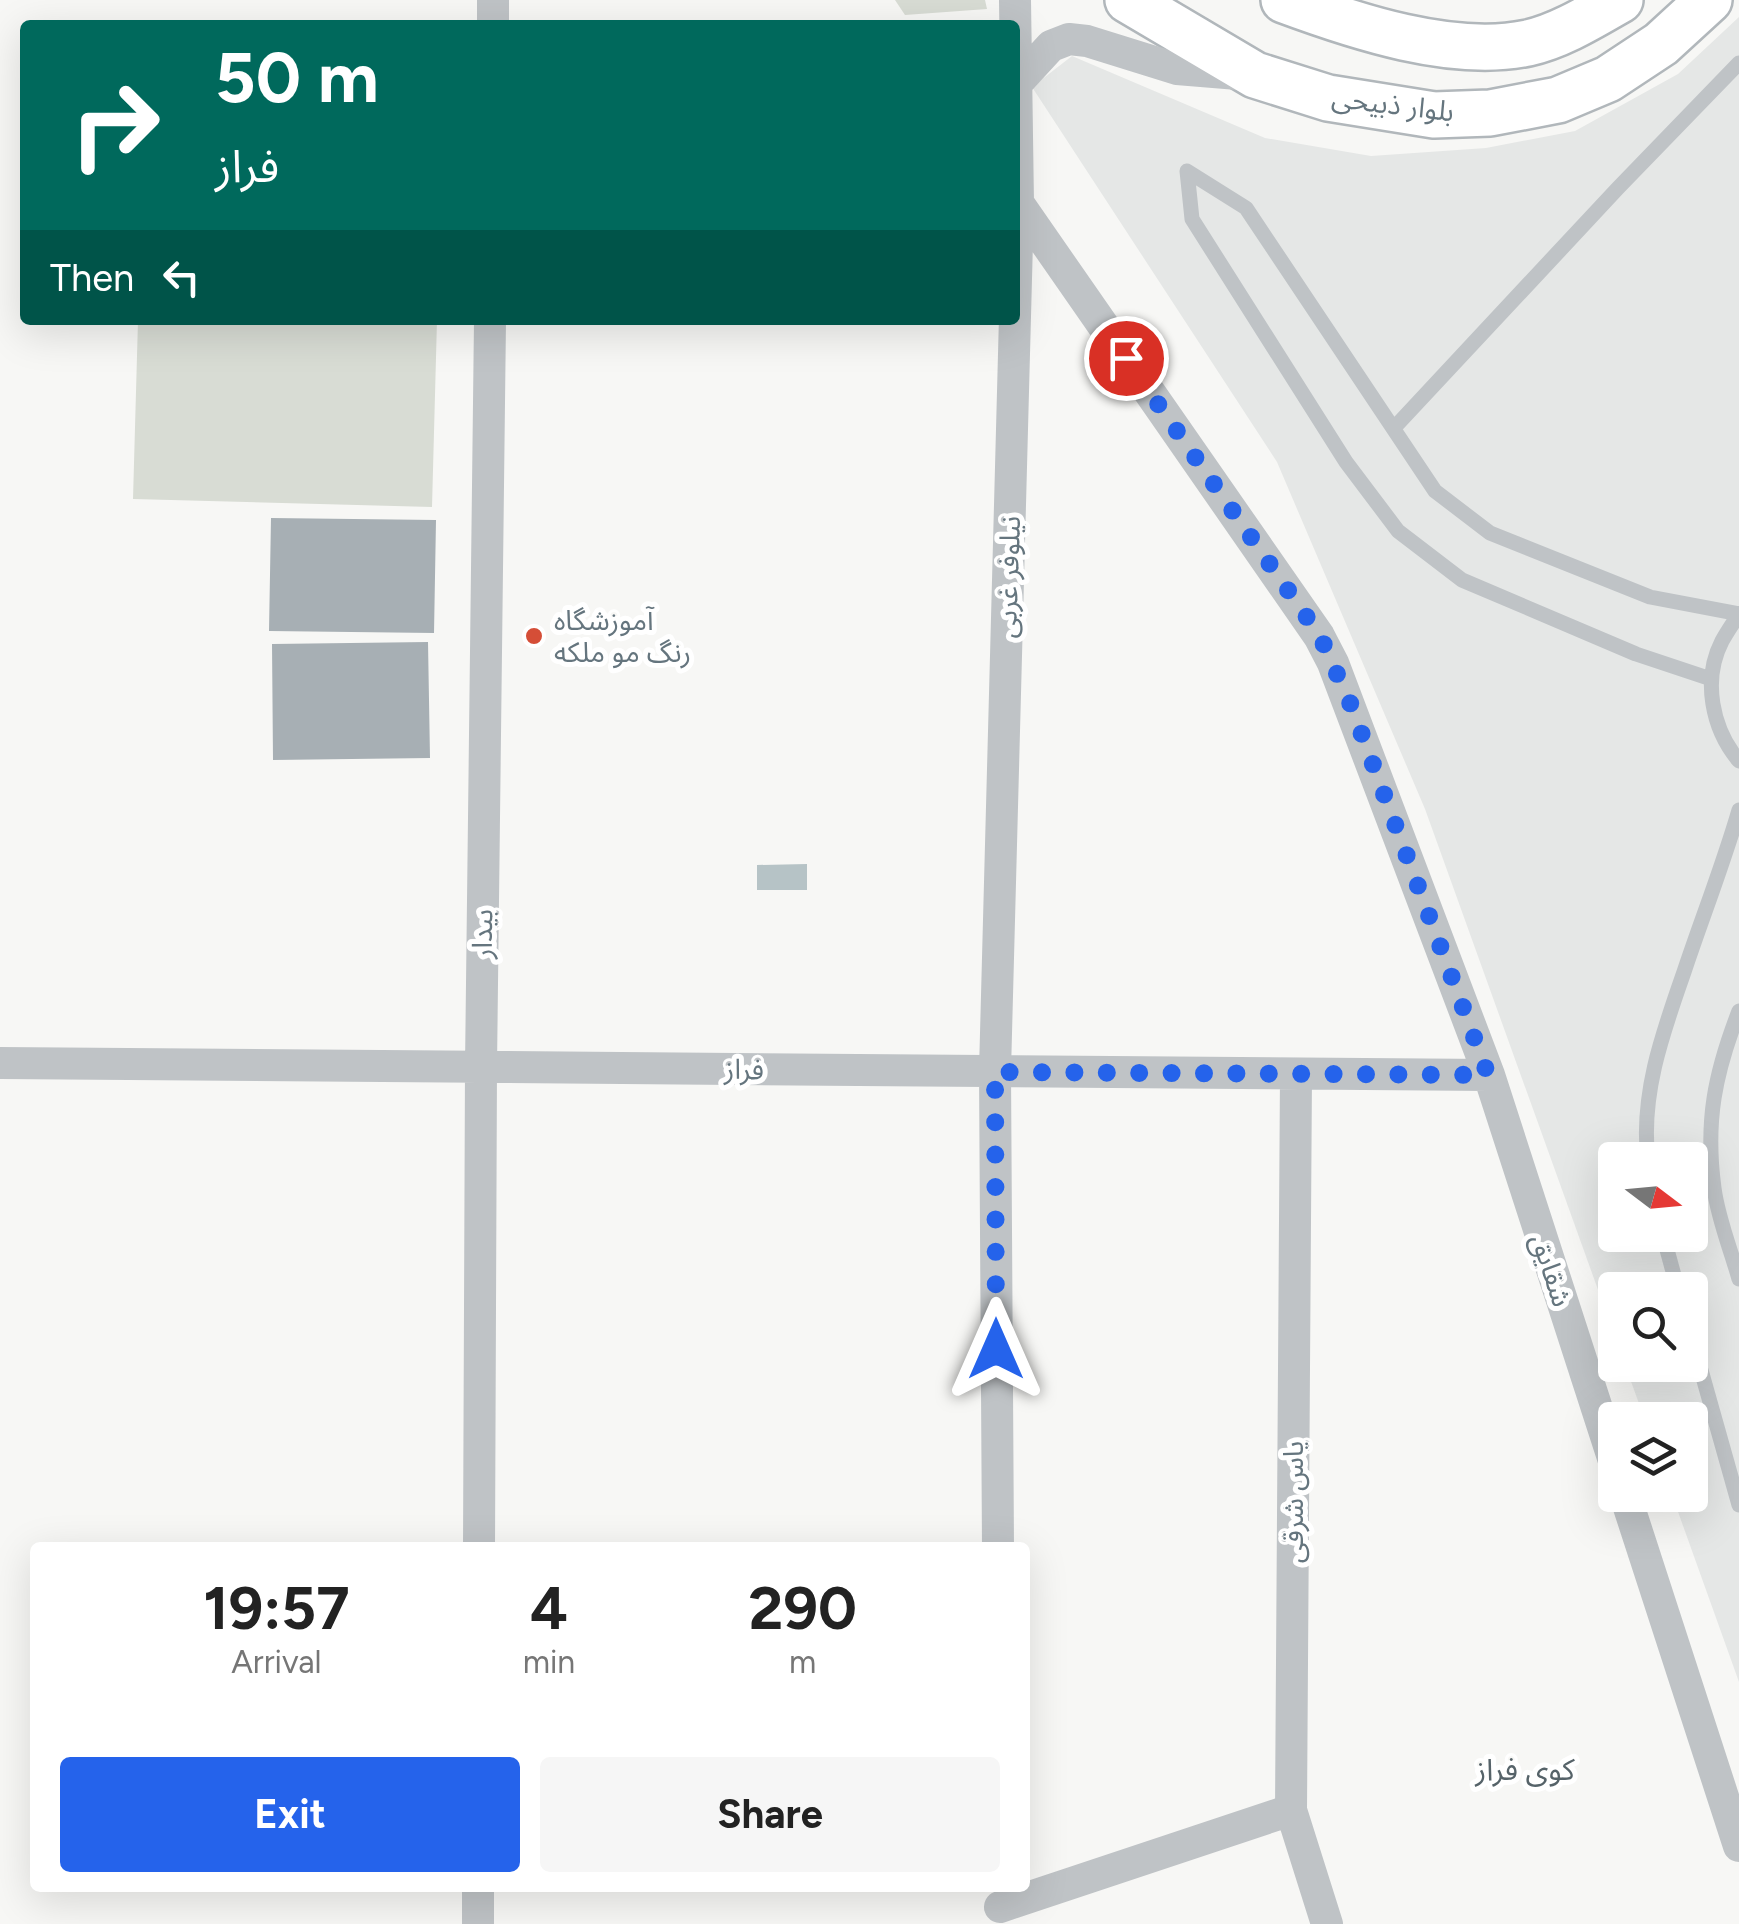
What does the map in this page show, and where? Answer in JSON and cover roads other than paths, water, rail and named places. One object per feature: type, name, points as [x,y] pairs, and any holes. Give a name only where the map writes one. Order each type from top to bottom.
[{"type":"main road","name":"بلوار ذبیحی","points":[[1128,0],[1256,75],[1328,98],[1434,115],[1490,113],[1558,100],[1608,79],[1662,44],[1709,0]]},
{"type":"main road","points":[[1284,0],[1352,25],[1436,43],[1484,47],[1529,43],[1620,0]]},
{"type":"street","points":[[1020,81],[1050,46],[1068,39],[1087,41],[1177,69],[1256,75]]},
{"type":"street","name":"شقایق","points":[[1020,206],[1320,636],[1351,705],[1488,1075],[1598,1412]]},
{"type":"street","name":"بیدار","points":[[479,1542],[480,1067],[490,325]]},
{"type":"street","name":"نیلوفر غربی","points":[[998,1542],[995,1072],[1015,325]]},
{"type":"street","name":"فراز","points":[[0,1063],[1488,1075]]},
{"type":"street","name":"یاس شرقی","points":[[1296,1074],[1290,1810],[1327,1924]]},
{"type":"street","points":[[1631,1512],[1739,1846]]},
{"type":"street","points":[[1001,1906],[1290,1810]]},
{"type":"street","points":[[478,1892],[478,1924]]},
{"type":"lane","points":[[1394,428],[1739,63]]},
{"type":"lane","points":[[1711,679],[1636,654],[1462,580],[1398,531],[1346,462],[1192,219],[1187,171],[1246,208],[1435,491],[1490,533],[1650,597],[1739,614],[1720,644],[1711,679],[1714,714],[1727,746],[1739,761]]},
{"type":"lane","points":[[1645,1142],[1651,1078],[1664,1029],[1739,810]]},
{"type":"lane","points":[[1739,1011],[1713,1091],[1710,1138],[1714,1192],[1739,1279]]},
{"type":"lane","points":[[1704,1382],[1739,1505]]},
{"type":"place","name":"آموزشگاه رنگ مو ملکه","points":[[534,636]]},
{"type":"district","name":"کوی فراز","points":[[1525,1769]]}]
